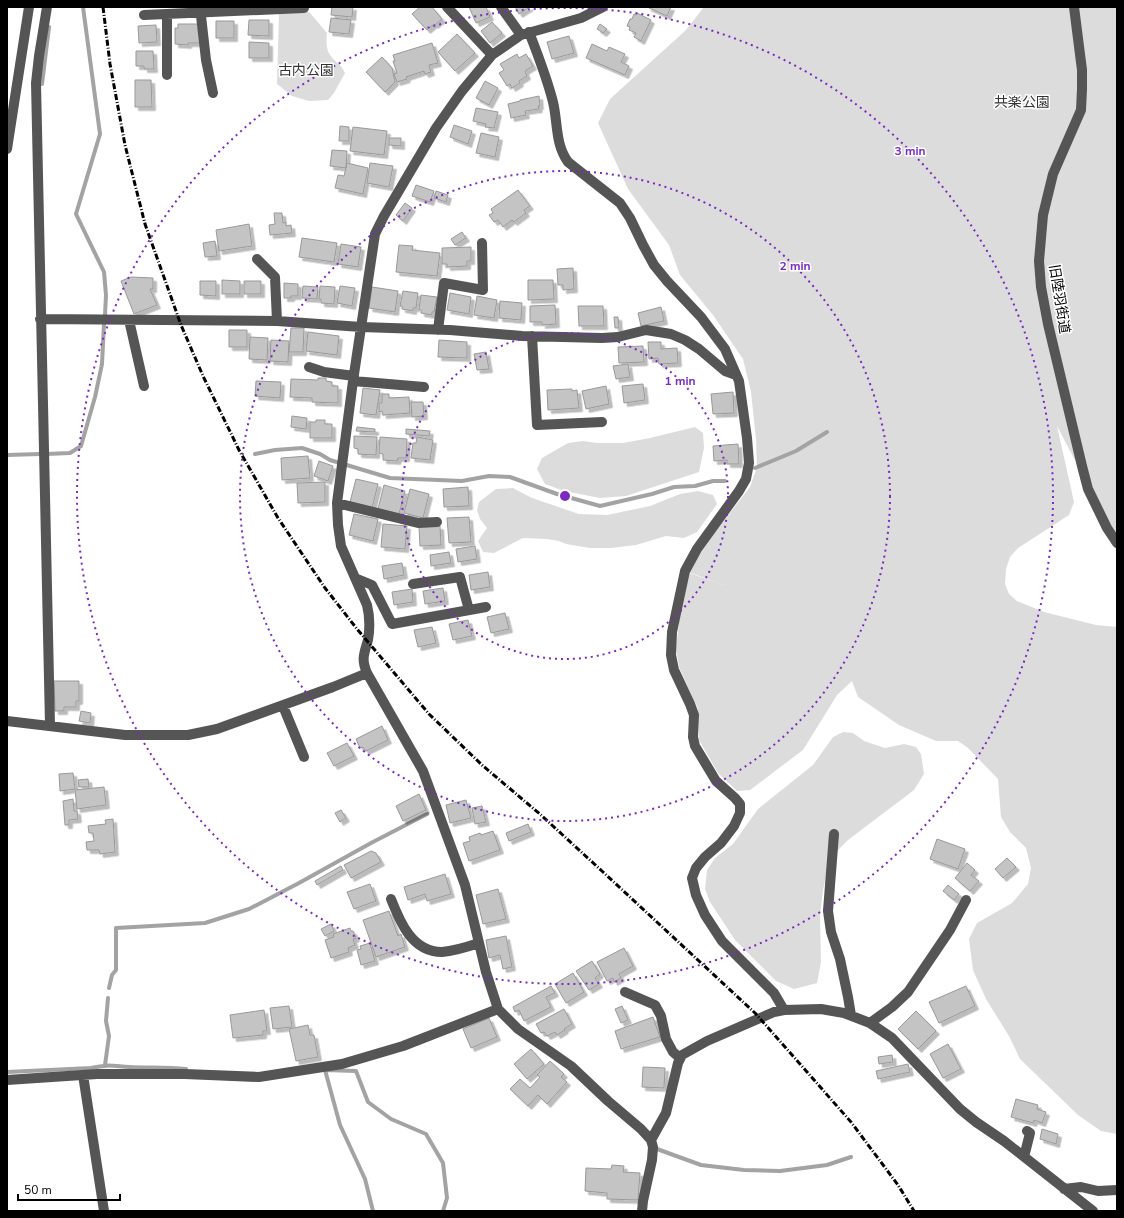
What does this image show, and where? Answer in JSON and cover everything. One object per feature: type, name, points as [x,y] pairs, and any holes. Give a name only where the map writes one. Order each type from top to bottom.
[{"type":"street","points":[[7,149],[29,7]]},
{"type":"street","points":[[47,7],[36,83],[50,725]]},
{"type":"street","points":[[144,15],[200,10],[304,7]]},
{"type":"street","points":[[446,7],[492,55]]},
{"type":"street","points":[[501,7],[525,34],[544,71],[553,104],[562,154],[568,162],[620,203],[630,218],[654,265],[701,317],[725,349],[739,381],[749,463],[746,478],[739,491],[697,549],[685,571],[672,632],[671,655],[674,670],[694,715],[693,737],[695,746],[716,781],[740,804],[740,813],[734,826],[720,843],[705,856],[696,868],[692,878],[696,895],[705,915],[722,942],[774,993],[784,1010]]},
{"type":"street","points":[[603,7],[581,18],[525,34],[492,55],[462,91],[436,128],[384,216],[375,234],[337,503],[341,546],[367,605],[370,616],[368,639],[363,655],[363,664],[423,771],[465,885],[479,943],[498,1009],[518,1029],[571,1066],[608,1101],[641,1129],[651,1140],[653,1148],[652,1160],[642,1211]]},
{"type":"street","name":"旧陸羽街道","points":[[1074,7],[1082,70],[1080,110],[1053,174],[1043,215],[1040,261],[1041,287],[1048,324],[1088,490],[1107,528],[1117,543]]},
{"type":"street","points":[[200,10],[206,60],[213,93]]},
{"type":"street","points":[[167,14],[167,75]]},
{"type":"street","points":[[438,330],[444,283],[483,290],[482,243]]},
{"type":"street","points":[[257,259],[275,277],[278,321]]},
{"type":"street","points":[[40,319],[278,321],[532,336],[602,338],[618,337],[646,330],[671,334],[685,340],[699,349],[725,371],[736,374]]},
{"type":"street","points":[[129,320],[144,386]]},
{"type":"street","points":[[532,336],[537,425],[602,422]]},
{"type":"street","points":[[309,367],[354,379],[424,387]]},
{"type":"street","points":[[337,503],[418,523],[437,522]]},
{"type":"street","points":[[413,584],[460,577],[469,610]]},
{"type":"street","points":[[355,578],[372,585],[392,624],[486,607]]},
{"type":"street","points":[[7,721],[125,734],[165,736],[188,735],[217,729],[283,706],[367,673]]},
{"type":"street","points":[[283,706],[304,757]]},
{"type":"street","points":[[834,834],[828,912],[831,932],[840,959],[850,1015]]},
{"type":"street","points":[[391,899],[404,928],[411,938],[430,950],[441,952],[456,950],[479,943]]},
{"type":"street","points":[[870,1023],[892,1007],[908,992],[950,930],[966,900]]},
{"type":"street","points":[[625,992],[655,1005],[661,1016],[668,1043],[680,1058]]},
{"type":"street","points":[[7,1080],[83,1075],[185,1074],[259,1077],[342,1064],[403,1046],[498,1009]]},
{"type":"street","points":[[651,1140],[666,1113],[678,1063],[682,1055],[707,1041],[747,1023],[784,1010],[821,1009],[850,1015],[870,1023],[892,1038],[960,1109],[1093,1211]]},
{"type":"street","points":[[83,1075],[104,1211]]},
{"type":"street","points":[[1024,1157],[1030,1133],[1027,1131]]},
{"type":"street","points":[[1064,1188],[1081,1187],[1098,1191],[1117,1190]]},
{"type":"green space","name":"共楽公園","points":[[704,7],[1117,7],[1117,540],[1057,426],[1074,502],[1069,515],[1018,548],[1010,557],[1006,569],[1005,584],[1009,594],[1017,601],[1044,612],[1096,625],[1117,627],[1117,1134],[1101,1131],[1078,1115],[1020,1059],[1009,1036],[986,999],[973,970],[969,939],[977,923],[1012,903],[1028,884],[1031,868],[1026,848],[1010,832],[1001,817],[998,779],[968,748],[958,741],[936,741],[899,725],[858,697],[852,681],[837,695],[803,750],[750,790],[737,791],[718,773],[699,740],[698,709],[679,667],[676,648],[681,606],[689,573],[724,585],[688,572],[716,531],[750,487],[757,467],[756,439],[751,392],[743,359],[713,315],[680,275],[669,245],[628,189],[598,123],[610,99],[686,30]]},
{"type":"green space","name":"古内公園","points":[[306,11],[310,13],[327,33],[326,39],[329,53],[345,73],[334,93],[328,100],[309,101],[292,96],[277,84],[279,12]]},
{"type":"green space","points":[[695,427],[703,433],[704,448],[699,472],[626,496],[600,498],[564,491],[545,484],[537,469],[542,458],[568,443],[583,441],[597,443],[623,443]]},
{"type":"green space","points":[[513,488],[532,498],[579,514],[607,515],[650,506],[680,494],[698,491],[713,495],[717,504],[697,532],[684,538],[666,536],[636,545],[611,548],[590,548],[547,539],[523,538],[494,553],[483,552],[478,541],[487,528],[480,519],[477,510],[479,502],[496,489]]},
{"type":"green space","points":[[843,732],[853,733],[864,741],[885,748],[904,744],[916,747],[921,754],[924,774],[914,790],[848,840],[835,853],[827,872],[823,890],[820,915],[821,962],[817,983],[794,989],[776,981],[735,940],[710,902],[705,889],[707,870],[715,858],[733,844],[758,809],[813,765],[833,737]]},
{"type":"building","points":[[332,7],[353,7],[352,17],[331,15]]},
{"type":"building","points":[[420,7],[432,7],[442,19],[427,30],[412,14]]},
{"type":"building","points":[[469,7],[486,7],[490,17],[476,23]]},
{"type":"building","points":[[515,7],[530,7],[519,14]]},
{"type":"building","points":[[647,7],[671,7],[667,16]]},
{"type":"building","points":[[637,13],[651,20],[641,41],[634,37],[636,33],[629,30],[630,27],[627,26],[630,19],[632,19],[634,14],[636,15]]},
{"type":"building","points":[[331,18],[351,20],[349,34],[329,32]]},
{"type":"building","points":[[249,20],[269,20],[269,36],[248,35]]},
{"type":"building","points":[[216,21],[234,21],[234,38],[216,38]]},
{"type":"building","points":[[492,22],[502,33],[490,43],[481,31]]},
{"type":"building","points":[[178,24],[200,24],[200,43],[188,43],[188,45],[175,44],[175,28],[178,28]]},
{"type":"building","points":[[600,24],[607,29],[603,33],[597,29]]},
{"type":"building","points":[[156,25],[157,42],[139,43],[138,26]]},
{"type":"building","points":[[457,34],[475,53],[455,71],[438,52]]},
{"type":"building","points":[[569,36],[574,53],[552,59],[547,42]]},
{"type":"building","points":[[249,42],[269,43],[269,58],[249,58]]},
{"type":"building","points":[[432,43],[438,63],[429,65],[431,72],[425,74],[424,71],[406,77],[407,79],[397,82],[394,74],[397,73],[393,61],[395,61],[393,55]]},
{"type":"building","points":[[592,44],[607,51],[609,47],[625,54],[621,62],[629,66],[625,75],[586,58]]},
{"type":"building","points":[[136,51],[153,51],[154,69],[144,69],[144,66],[136,66]]},
{"type":"building","points":[[517,54],[519,58],[526,54],[533,66],[525,71],[527,76],[512,88],[510,84],[507,86],[499,73],[504,70],[500,64]]},
{"type":"building","points":[[382,57],[392,68],[395,82],[385,92],[366,72]]},
{"type":"building","points":[[135,80],[151,80],[152,107],[135,107]]},
{"type":"building","points":[[485,81],[498,88],[489,105],[476,98]]},
{"type":"building","points":[[539,96],[539,109],[525,111],[526,115],[511,118],[508,104]]},
{"type":"building","points":[[476,108],[498,112],[494,128],[485,127],[486,124],[473,121]]},
{"type":"building","points":[[454,125],[472,131],[468,144],[450,137]]},
{"type":"building","points":[[340,126],[349,127],[349,141],[339,141]]},
{"type":"building","points":[[353,127],[387,131],[384,155],[350,151]]},
{"type":"building","points":[[481,133],[499,137],[495,157],[476,153]]},
{"type":"building","points":[[389,138],[401,138],[401,146],[389,145]]},
{"type":"building","points":[[332,150],[347,151],[346,168],[330,166]]},
{"type":"building","points":[[347,163],[368,168],[363,194],[335,188],[338,175],[344,176]]},
{"type":"building","points":[[370,163],[393,166],[389,187],[367,183]]},
{"type":"building","points":[[416,185],[434,191],[430,202],[412,196]]},
{"type":"building","points":[[518,190],[530,206],[524,210],[526,213],[514,222],[512,220],[503,227],[498,220],[494,222],[489,215],[493,213],[491,209]]},
{"type":"building","points":[[436,191],[448,195],[446,202],[434,198]]},
{"type":"building","points":[[405,203],[412,208],[403,221],[396,215]]},
{"type":"building","points":[[274,213],[282,213],[283,223],[286,222],[286,226],[291,225],[292,233],[270,235],[269,225],[275,224]]},
{"type":"building","points":[[249,224],[252,246],[219,251],[216,230]]},
{"type":"building","points":[[462,232],[466,238],[455,245],[451,239]]},
{"type":"building","points":[[302,238],[337,243],[334,262],[299,257]]},
{"type":"building","points":[[215,241],[217,256],[205,257],[203,243]]},
{"type":"building","points":[[341,244],[361,247],[358,267],[338,264]]},
{"type":"building","points":[[399,245],[413,246],[412,250],[440,253],[437,276],[396,272]]},
{"type":"building","points":[[471,247],[471,261],[467,261],[467,266],[447,267],[447,264],[442,264],[442,248]]},
{"type":"building","points":[[573,268],[574,289],[563,290],[563,285],[558,285],[557,269]]},
{"type":"building","points":[[131,277],[153,278],[153,289],[150,289],[157,305],[134,314],[121,281]]},
{"type":"building","points":[[222,280],[240,281],[240,294],[222,294]]},
{"type":"building","points":[[528,280],[553,280],[554,299],[528,300]]},
{"type":"building","points":[[200,281],[216,281],[216,296],[200,295]]},
{"type":"building","points":[[244,281],[261,281],[261,294],[244,294]]},
{"type":"building","points":[[284,283],[298,284],[298,296],[284,298]]},
{"type":"building","points":[[303,286],[318,287],[317,299],[302,298]]},
{"type":"building","points":[[320,286],[335,287],[334,304],[321,303],[321,299],[319,299]]},
{"type":"building","points":[[340,286],[355,288],[352,306],[337,303]]},
{"type":"building","points":[[372,287],[398,291],[395,312],[369,308]]},
{"type":"building","points":[[403,291],[418,293],[416,308],[413,308],[413,311],[402,309],[402,306],[400,306]]},
{"type":"building","points":[[450,293],[471,297],[469,314],[447,310]]},
{"type":"building","points":[[421,295],[437,297],[432,315],[421,313],[421,310],[419,309]]},
{"type":"building","points":[[477,296],[497,300],[494,318],[474,315]]},
{"type":"building","points":[[500,301],[522,303],[521,320],[499,318]]},
{"type":"building","points":[[555,305],[556,324],[542,325],[542,322],[530,322],[530,306]]},
{"type":"building","points":[[578,306],[603,306],[604,326],[579,326]]},
{"type":"building","points":[[661,307],[664,321],[641,326],[638,313]]},
{"type":"building","points":[[614,317],[618,317],[619,328],[615,328]]},
{"type":"building","points":[[291,328],[304,328],[303,352],[289,352]]},
{"type":"building","points":[[229,330],[247,330],[247,347],[229,347]]},
{"type":"building","points":[[308,332],[339,336],[337,355],[306,351]]},
{"type":"building","points":[[250,337],[268,338],[267,360],[249,359]]},
{"type":"building","points":[[271,340],[289,341],[288,362],[270,361]]},
{"type":"building","points":[[439,340],[467,342],[467,358],[438,357]]},
{"type":"building","points":[[648,342],[661,342],[661,349],[677,348],[678,363],[659,364],[658,358],[649,359]]},
{"type":"building","points":[[643,346],[644,362],[619,363],[618,347]]},
{"type":"building","points":[[486,352],[489,369],[477,370],[474,354]]},
{"type":"building","points":[[628,364],[630,377],[616,379],[613,366]]},
{"type":"building","points":[[318,378],[326,378],[326,381],[332,382],[332,386],[338,386],[338,403],[312,402],[312,398],[290,397],[291,379],[318,380]]},
{"type":"building","points":[[256,381],[281,382],[280,398],[255,396]]},
{"type":"building","points":[[643,384],[645,400],[624,403],[622,386]]},
{"type":"building","points":[[606,386],[609,404],[586,409],[582,391]]},
{"type":"building","points":[[363,388],[380,390],[376,415],[360,413]]},
{"type":"building","points":[[572,389],[572,391],[577,390],[579,408],[548,410],[547,390]]},
{"type":"building","points":[[733,392],[734,413],[713,414],[711,394]]},
{"type":"building","points":[[382,394],[389,394],[389,398],[409,397],[410,413],[383,415],[382,411],[379,412],[379,403],[382,403]]},
{"type":"building","points":[[411,402],[423,402],[424,416],[412,417]]},
{"type":"building","points":[[292,416],[307,418],[306,429],[291,427]]},
{"type":"building","points":[[316,420],[325,420],[325,424],[332,424],[332,438],[310,438],[310,422],[316,422]]},
{"type":"building","points":[[357,427],[375,429],[375,432],[356,431]]},
{"type":"building","points":[[406,429],[430,431],[429,436],[406,434]]},
{"type":"building","points":[[354,436],[377,437],[376,455],[358,454],[358,449],[354,448]]},
{"type":"building","points":[[380,437],[407,439],[406,458],[398,458],[397,461],[383,460],[383,454],[379,453]]},
{"type":"building","points":[[417,437],[433,440],[430,460],[411,458],[413,443],[416,443]]},
{"type":"building","points":[[738,444],[739,464],[727,464],[727,460],[714,461],[713,446]]},
{"type":"building","points":[[308,456],[310,478],[282,480],[281,458]]},
{"type":"building","points":[[319,461],[333,466],[328,481],[314,476]]},
{"type":"building","points":[[356,479],[378,484],[372,508],[350,502]]},
{"type":"building","points":[[325,482],[325,502],[298,503],[297,483]]},
{"type":"building","points":[[384,485],[405,491],[399,514],[378,509]]},
{"type":"building","points":[[468,487],[469,506],[444,507],[443,489]]},
{"type":"building","points":[[410,489],[429,494],[423,518],[404,513]]},
{"type":"building","points":[[354,514],[378,519],[373,541],[349,535]]},
{"type":"building","points":[[469,517],[471,542],[449,543],[447,518]]},
{"type":"building","points":[[383,524],[407,526],[405,549],[381,547]]},
{"type":"building","points":[[440,526],[441,545],[420,546],[419,527]]},
{"type":"building","points":[[475,546],[477,559],[458,562],[456,549]]},
{"type":"building","points":[[449,552],[451,563],[431,566],[430,555]]},
{"type":"building","points":[[402,563],[404,575],[384,579],[382,566]]},
{"type":"building","points":[[488,572],[490,587],[471,590],[469,575]]},
{"type":"building","points":[[443,588],[445,601],[425,604],[423,591]]},
{"type":"building","points":[[412,589],[413,602],[394,605],[392,592]]},
{"type":"building","points":[[505,613],[509,629],[491,633],[487,617]]},
{"type":"building","points":[[468,620],[472,636],[453,640],[449,624]]},
{"type":"building","points":[[432,627],[436,643],[418,647],[414,630]]},
{"type":"building","points":[[54,681],[79,681],[79,701],[76,701],[76,707],[64,707],[64,711],[55,711]]},
{"type":"building","points":[[81,711],[91,713],[90,723],[79,721]]},
{"type":"building","points":[[382,726],[388,740],[366,751],[363,747],[360,748],[356,739]]},
{"type":"building","points":[[347,743],[354,756],[334,766],[327,753]]},
{"type":"building","points":[[73,773],[75,789],[60,791],[59,774]]},
{"type":"building","points":[[88,779],[89,787],[79,787],[78,780]]},
{"type":"building","points":[[104,787],[106,805],[77,809],[75,790]]},
{"type":"building","points":[[419,794],[426,810],[403,821],[396,806]]},
{"type":"building","points":[[73,799],[74,811],[77,811],[78,819],[69,820],[69,825],[65,825],[63,801]]},
{"type":"building","points":[[466,800],[471,818],[450,823],[446,805]]},
{"type":"building","points":[[482,806],[486,822],[475,824],[472,808]]},
{"type":"building","points":[[341,810],[346,818],[340,822],[335,813]]},
{"type":"building","points":[[113,819],[115,852],[100,854],[99,850],[87,850],[86,842],[94,841],[93,833],[89,833],[88,826],[106,824],[105,820]]},
{"type":"building","points":[[528,824],[531,832],[509,841],[506,833]]},
{"type":"building","points":[[493,831],[500,850],[469,861],[463,843],[470,841],[469,837],[480,833],[481,835]]},
{"type":"building","points":[[937,839],[965,849],[958,869],[930,859]]},
{"type":"building","points":[[371,851],[376,853],[381,862],[351,878],[344,865]]},
{"type":"building","points":[[1007,858],[1016,867],[1003,878],[995,869]]},
{"type":"building","points":[[967,863],[975,870],[971,875],[979,881],[970,891],[955,878]]},
{"type":"building","points":[[341,866],[343,870],[317,885],[315,881]]},
{"type":"building","points":[[445,874],[451,894],[427,901],[425,894],[408,900],[404,887]]},
{"type":"building","points":[[370,884],[376,901],[354,909],[347,892]]},
{"type":"building","points":[[948,885],[959,894],[954,900],[943,891]]},
{"type":"building","points":[[498,889],[506,919],[483,924],[476,895]]},
{"type":"building","points":[[389,911],[398,936],[401,934],[405,947],[376,957],[363,920]]},
{"type":"building","points":[[331,924],[334,931],[325,936],[321,929]]},
{"type":"building","points":[[350,928],[356,938],[353,939],[355,945],[348,948],[349,952],[331,958],[325,940],[334,937],[333,934]]},
{"type":"building","points":[[506,936],[512,967],[503,969],[500,955],[489,958],[486,940]]},
{"type":"building","points":[[370,943],[375,961],[361,965],[357,950],[361,949],[360,946]]},
{"type":"building","points":[[624,948],[633,966],[619,974],[621,978],[614,982],[613,978],[607,981],[597,962]]},
{"type":"building","points":[[592,961],[600,974],[595,978],[599,984],[589,990],[576,971]]},
{"type":"building","points":[[573,973],[584,992],[566,1003],[555,984]]},
{"type":"building","points":[[551,986],[555,993],[546,997],[551,1007],[524,1021],[519,1010],[515,1012],[513,1007]]},
{"type":"building","points":[[966,986],[975,1006],[939,1023],[929,1002]]},
{"type":"building","points":[[289,1006],[292,1027],[273,1029],[270,1008]]},
{"type":"building","points":[[622,1006],[628,1020],[621,1023],[615,1009]]},
{"type":"building","points":[[564,1009],[572,1024],[557,1035],[555,1032],[547,1036],[544,1032],[541,1033],[536,1024]]},
{"type":"building","points":[[264,1010],[267,1031],[263,1031],[263,1035],[233,1038],[230,1015]]},
{"type":"building","points":[[916,1011],[936,1031],[918,1049],[898,1029]]},
{"type":"building","points":[[653,1017],[660,1037],[621,1049],[615,1031]]},
{"type":"building","points":[[489,1018],[497,1037],[471,1048],[463,1029]]},
{"type":"building","points":[[308,1025],[310,1035],[314,1035],[318,1057],[296,1061],[289,1029]]},
{"type":"building","points":[[948,1044],[961,1069],[943,1078],[930,1054]]},
{"type":"building","points":[[531,1049],[544,1064],[527,1079],[514,1064]]},
{"type":"building","points":[[892,1055],[893,1062],[879,1064],[878,1057]]},
{"type":"building","points":[[550,1061],[564,1074],[561,1077],[567,1082],[547,1104],[538,1095],[528,1106],[510,1089],[520,1079],[530,1088],[540,1077],[537,1075]]},
{"type":"building","points":[[908,1064],[910,1072],[878,1079],[876,1071]]},
{"type":"building","points":[[643,1067],[665,1068],[664,1088],[642,1087]]},
{"type":"building","points":[[1016,1099],[1038,1105],[1037,1109],[1046,1112],[1042,1123],[1034,1120],[1033,1123],[1011,1117]]},
{"type":"building","points":[[1042,1129],[1058,1134],[1056,1144],[1040,1139]]},
{"type":"building","points":[[612,1165],[624,1166],[623,1172],[640,1173],[638,1200],[607,1199],[607,1193],[585,1191],[586,1168],[611,1169]]},
{"type":"waterway","points":[[83,7],[100,134],[76,214],[104,272],[106,295],[105,315]]},
{"type":"waterway","points":[[42,84],[49,27]]},
{"type":"waterway","points":[[46,454],[70,453],[81,446],[95,397],[102,364],[104,324]]},
{"type":"waterway","points":[[755,468],[796,451],[827,432]]},
{"type":"waterway","points":[[255,454],[275,450],[302,448],[320,454],[330,460],[390,478],[462,481],[489,476],[510,477],[557,494],[600,506],[652,494],[674,487],[695,486],[713,481],[725,481]]},
{"type":"waterway","points":[[7,455],[40,454]]},
{"type":"waterway","points":[[109,988],[112,975],[116,970],[116,928],[205,923],[249,909],[427,814]]},
{"type":"waterway","points":[[105,1065],[109,1036],[106,1021],[108,998]]},
{"type":"waterway","points":[[7,1072],[106,1066],[186,1069]]},
{"type":"waterway","points":[[373,1211],[365,1179],[340,1125],[325,1070],[356,1071],[368,1102],[391,1119],[426,1134],[443,1163],[447,1198],[443,1211]]},
{"type":"waterway","points":[[657,1149],[701,1165],[744,1170],[780,1171],[827,1165],[851,1157]]},
{"type":"railway","points":[[103,7],[110,64],[125,145],[145,224],[181,325],[203,376],[239,450],[278,518],[325,588],[357,629],[429,714],[482,765],[541,815],[755,1013],[851,1122],[898,1185],[914,1211]]}]
